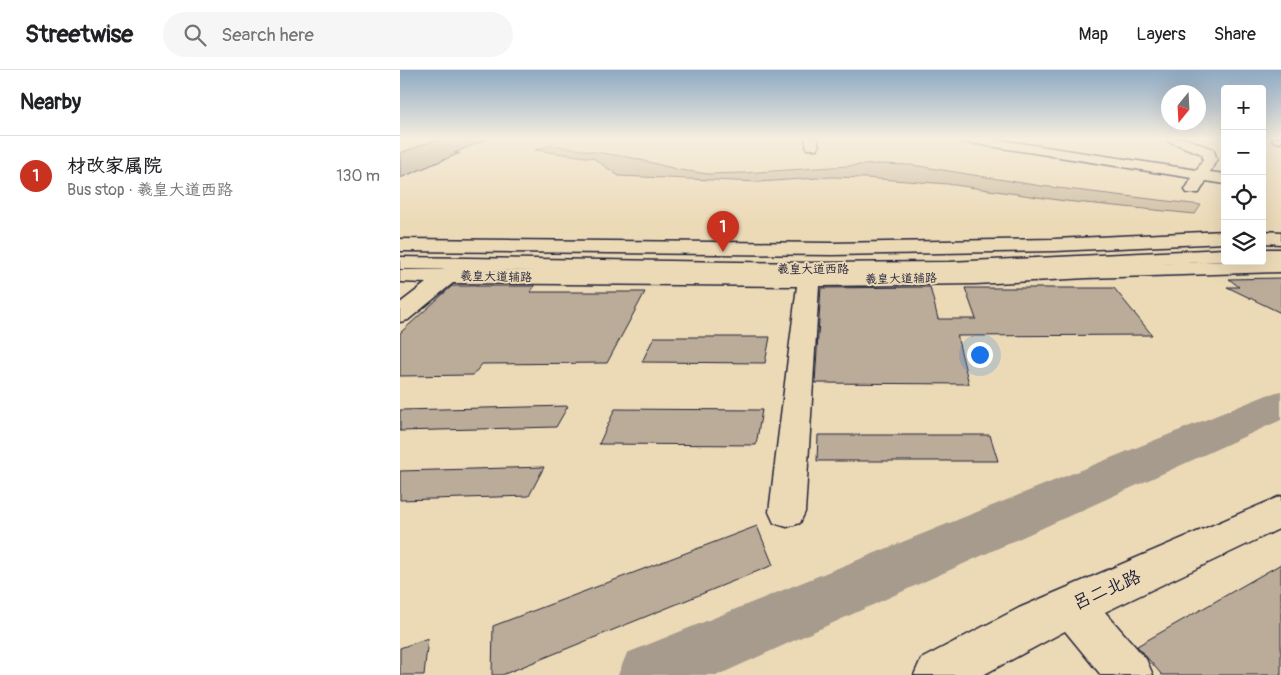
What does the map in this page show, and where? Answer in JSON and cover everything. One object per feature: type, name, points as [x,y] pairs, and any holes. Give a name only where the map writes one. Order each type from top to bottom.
[{"type":"main road","points":[[1149,166],[1221,178]]},
{"type":"main road","points":[[1191,192],[1206,166]]},
{"type":"main road","points":[[400,245],[832,249],[1055,245],[1221,237]]},
{"type":"main road","points":[[1266,237],[1281,238]]},
{"type":"main road","name":"羲皇大道西路","points":[[400,254],[459,265],[936,259],[1070,255],[1221,246]]},
{"type":"main road","points":[[1266,246],[1281,246]]},
{"type":"main road","name":"羲皇大道西路","points":[[400,263],[812,269],[929,268],[1221,255]]},
{"type":"main road","points":[[1266,255],[1281,255]]},
{"type":"main road","points":[[400,315],[459,265]]},
{"type":"main road","name":"羲皇大道辅路","points":[[400,276],[459,265],[809,280],[975,278],[1232,266],[1281,266]]},
{"type":"main road","points":[[787,512],[809,280]]},
{"type":"main road","name":"吕二北路","points":[[937,675],[1034,623],[1281,511]]},
{"type":"main road","points":[[1072,606],[1130,675]]},
{"type":"shaded area","points":[[605,166],[665,166],[708,174],[844,166],[920,166],[1041,186],[1201,205],[1195,214],[1065,201],[948,184],[866,178],[831,177],[759,182],[619,176]]},
{"type":"building","points":[[400,166],[428,166],[400,178]]},
{"type":"building","points":[[1281,278],[1281,313],[1227,287],[1239,287],[1229,279]]},
{"type":"building","points":[[452,286],[535,286],[530,292],[645,292],[607,363],[482,364],[473,375],[400,376],[400,333]]},
{"type":"building","points":[[930,287],[938,319],[976,319],[965,288],[1114,288],[1152,335],[957,336],[969,384],[815,383],[821,288]]},
{"type":"building","points":[[654,337],[770,337],[765,363],[642,362]]},
{"type":"building","points":[[568,406],[556,427],[400,431],[400,410]]},
{"type":"building","points":[[615,409],[762,410],[756,445],[599,444]]},
{"type":"building","points":[[818,435],[990,435],[998,461],[817,461]]},
{"type":"building","points":[[544,467],[529,496],[400,500],[400,471]]},
{"type":"building","points":[[757,526],[773,565],[502,675],[492,675],[493,626]]},
{"type":"building","points":[[1281,564],[1281,675],[1162,675],[1137,646]]},
{"type":"building","points":[[428,638],[424,675],[400,675],[400,648]]},
{"type":"waterway","points":[[649,675],[1281,404]]},
{"type":"place","name":"材改家属院","points":[[723,252]]}]
